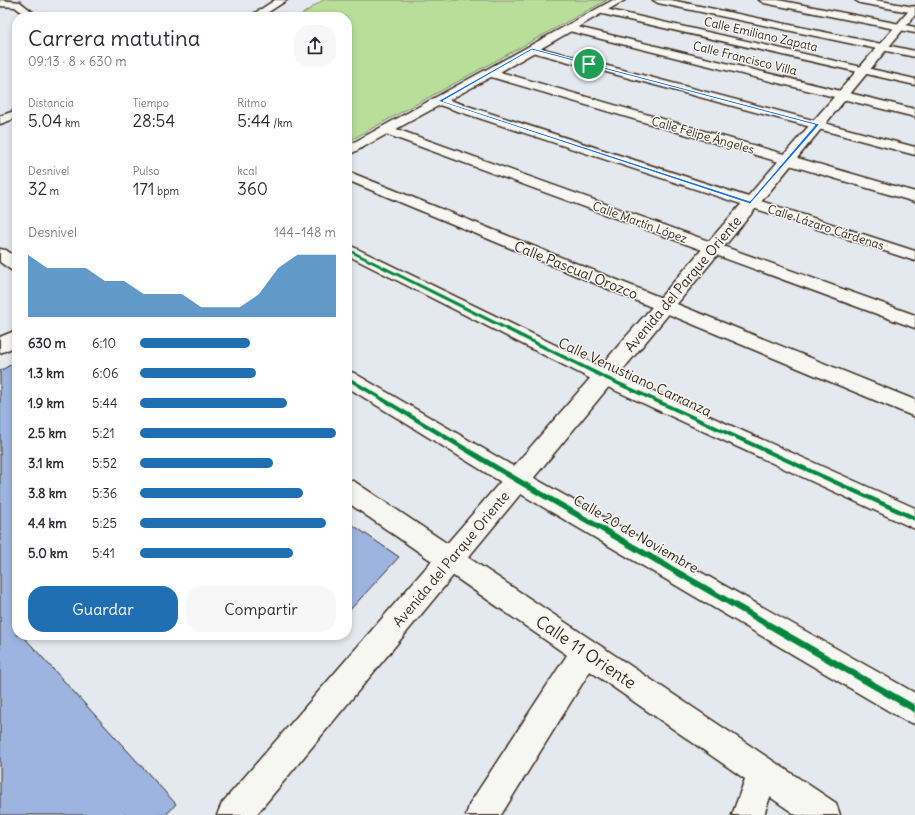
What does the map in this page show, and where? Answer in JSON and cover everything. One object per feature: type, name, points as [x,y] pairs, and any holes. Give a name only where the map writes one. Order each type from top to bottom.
[{"type":"street","points":[[262,12],[282,0]]},
{"type":"street","points":[[352,149],[620,0]]},
{"type":"street","points":[[658,0],[915,54]]},
{"type":"street","points":[[764,0],[911,19]]},
{"type":"street","points":[[860,0],[911,19]]},
{"type":"street","points":[[0,3],[17,4],[27,12]]},
{"type":"street","points":[[645,47],[701,9]]},
{"type":"street","name":"Calle Emiliano Zapata","points":[[601,11],[915,82]]},
{"type":"street","name":"Avenida del Parque Oriente","points":[[234,815],[882,47],[911,19]]},
{"type":"street","name":"Calle Francisco Villa","points":[[569,28],[915,113]]},
{"type":"street","points":[[532,49],[915,151]]},
{"type":"street","name":"Calle Felipe Ángeles","points":[[491,73],[915,197]]},
{"type":"street","name":"Calle Lázaro Cárdenas","points":[[440,101],[915,256]]},
{"type":"street","points":[[0,120],[12,116]]},
{"type":"street","name":"Calle Martín López","points":[[388,130],[915,322]]},
{"type":"street","name":"Calle Pascual Orozco","points":[[352,178],[915,409]]},
{"type":"street","name":"Calle Venustiano Carranza","points":[[352,251],[604,377],[915,519]]},
{"type":"street","points":[[0,254],[12,262]]},
{"type":"street","points":[[0,346],[12,340]]},
{"type":"street","name":"Calle 20 de Noviembre","points":[[352,381],[517,480],[915,709]]},
{"type":"street","name":"Calle 11 Oriente","points":[[352,492],[824,815]]},
{"type":"street","points":[[482,815],[586,652]]},
{"type":"street","points":[[748,815],[763,773]]},
{"type":"green space","points":[[323,0],[607,0],[352,139],[352,12],[305,12]]},
{"type":"building","points":[[12,364],[12,640],[27,640],[176,804],[166,815],[0,815],[0,371]]},
{"type":"building","points":[[352,524],[399,557],[352,608]]},
{"type":"cycle path","points":[[352,251],[604,377],[915,519]]},
{"type":"cycle path","points":[[352,381],[517,480],[915,709]]},
{"type":"route","points":[[532,49],[589,64],[703,95],[817,125],[750,203],[440,101],[532,49]]}]
